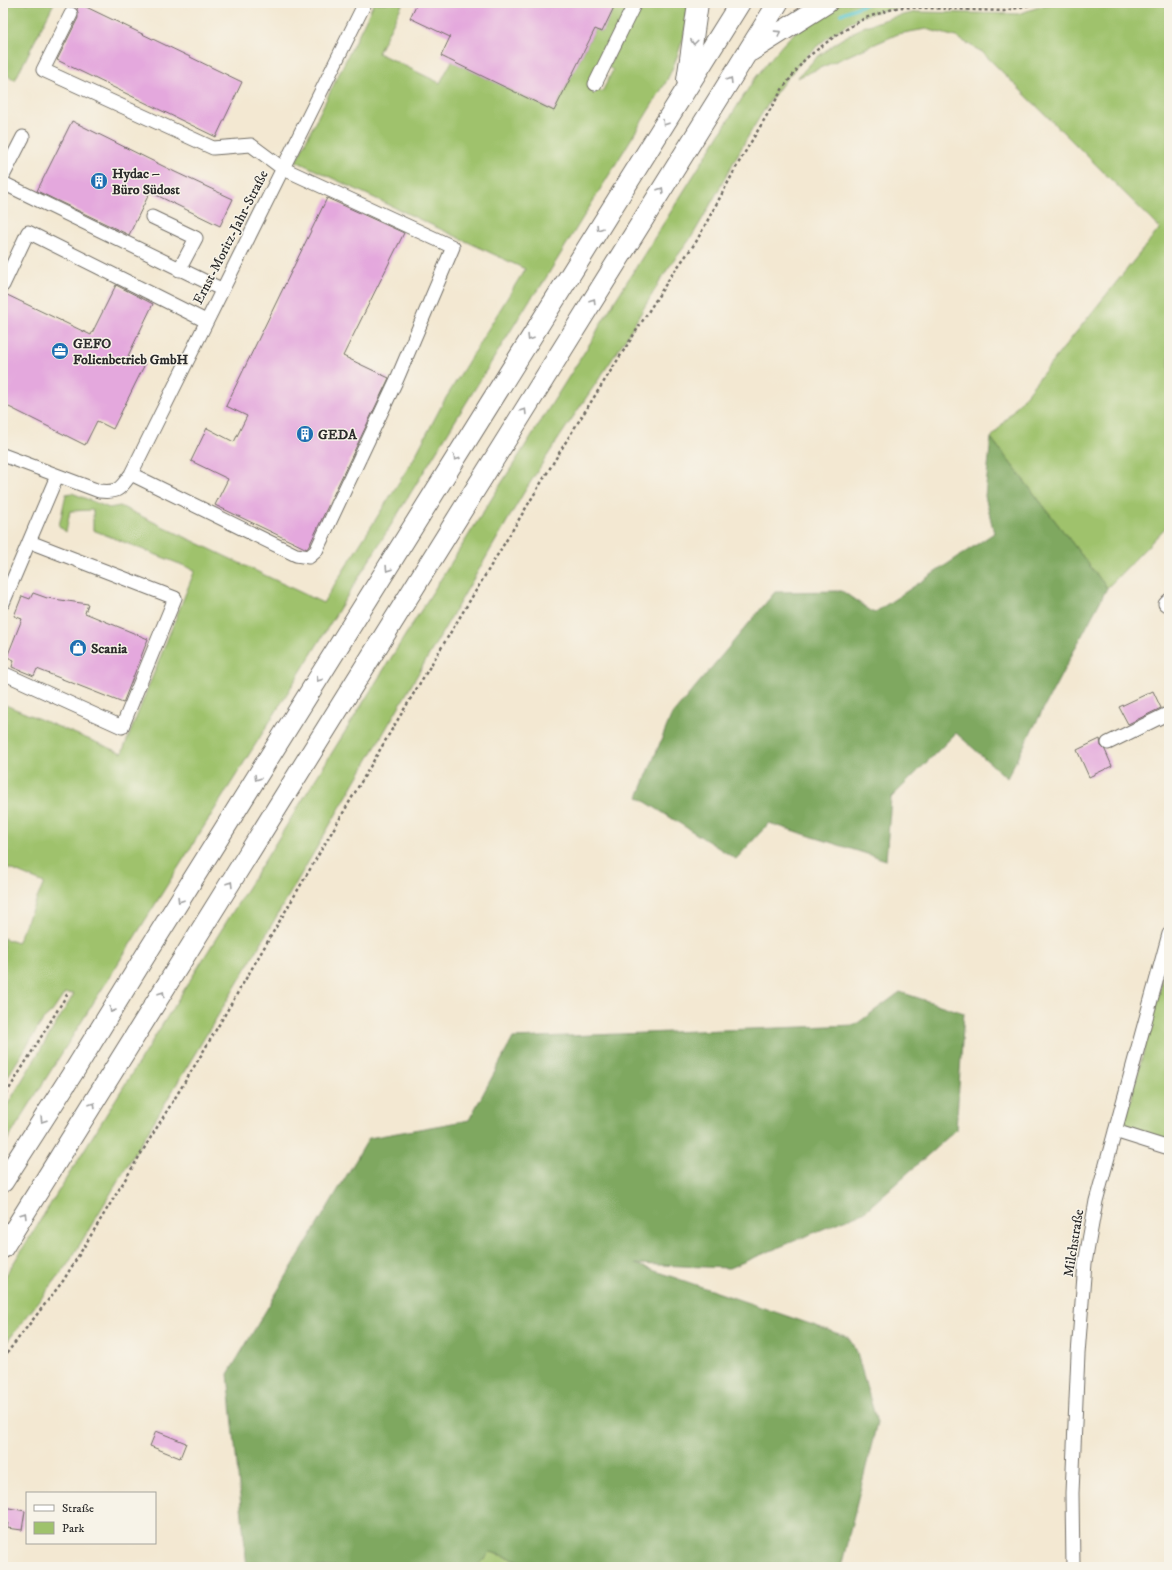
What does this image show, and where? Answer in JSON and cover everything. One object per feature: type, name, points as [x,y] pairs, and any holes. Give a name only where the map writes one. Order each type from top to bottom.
[{"type":"highway","points":[[686,90],[698,3]]},
{"type":"highway","points":[[3,1182],[76,1068],[740,3]]},
{"type":"highway","points":[[3,1248],[778,3]]},
{"type":"highway","points":[[746,54],[827,3]]},
{"type":"street","name":"Ernst-Moritz-Jahr-Straße","points":[[57,476],[99,491],[112,493],[119,490],[131,474],[221,289],[365,3]]},
{"type":"street","points":[[595,84],[635,3]]},
{"type":"street","points":[[71,14],[43,70],[213,148],[252,145],[282,168],[452,247],[397,379],[316,551],[309,557],[296,555],[131,474]]},
{"type":"street","points":[[3,176],[23,137]]},
{"type":"street","points":[[3,183],[179,270],[221,289]]},
{"type":"street","points":[[152,217],[196,238],[179,270]]},
{"type":"street","points":[[3,285],[28,232],[206,321]]},
{"type":"street","points":[[3,455],[57,476],[3,603]]},
{"type":"street","points":[[3,673],[122,727],[175,598],[30,542]]},
{"type":"street","points":[[1108,743],[1169,713]]},
{"type":"street","name":"Milchstraße","points":[[1073,1567],[1072,1493],[1076,1400],[1085,1263],[1096,1201],[1169,934]]},
{"type":"street","points":[[1115,1131],[1169,1148]]},
{"type":"path","points":[[3,1358],[63,1281],[200,1057],[387,738],[558,455],[671,276],[696,242],[742,157],[783,88],[805,59],[835,36],[866,18],[899,7],[1004,11],[1039,3]]},
{"type":"path","points":[[3,1099],[68,993]]},
{"type":"green space","points":[[3,3],[54,3],[15,80],[3,73]]},
{"type":"green space","points":[[374,3],[403,3],[378,53],[440,83],[452,61],[554,111],[595,29],[602,32],[616,3],[623,5],[624,3],[631,3],[589,85],[602,92],[613,70],[608,67],[640,3],[691,3],[682,43],[666,82],[541,286],[529,301],[272,718],[3,1147],[3,1112],[74,994],[65,993],[52,1012],[43,1020],[3,1084],[3,938],[17,943],[44,883],[3,866],[3,704],[122,753],[195,570],[93,530],[93,510],[70,511],[66,532],[59,526],[66,494],[72,493],[109,508],[120,506],[323,603],[413,460],[444,401],[525,269],[296,161]]},
{"type":"green space","points":[[842,3],[1026,3],[999,7],[912,7],[877,12],[860,17],[830,35],[805,58],[783,84],[763,112],[745,142],[688,243],[667,270],[617,353],[554,445],[523,494],[240,979],[68,1264],[3,1347],[3,1280],[401,642],[594,337],[601,323],[753,81],[780,47],[795,32],[815,17]]},
{"type":"green space","points":[[1051,3],[1169,3],[1169,524],[1107,588],[991,438],[1160,228],[982,52],[956,37],[926,29],[898,34],[797,78],[816,58],[840,40],[863,27],[890,18],[917,12],[1018,14]]},
{"type":"green space","points":[[991,438],[1107,588],[1007,778],[956,733],[891,798],[886,860],[769,823],[736,859],[638,797],[671,716],[775,592],[842,591],[874,613],[994,533],[985,496]]},
{"type":"green space","points":[[1165,971],[1169,973],[1169,1144],[1123,1129]]},
{"type":"green space","points":[[900,992],[964,1013],[956,1130],[864,1212],[729,1268],[635,1264],[848,1337],[856,1350],[877,1423],[841,1567],[541,1567],[491,1552],[476,1567],[247,1567],[228,1374],[369,1138],[469,1120],[513,1038],[855,1025]]},
{"type":"green space","points":[[491,1552],[541,1567],[476,1567]]},
{"type":"building","points":[[417,3],[616,3],[602,32],[595,29],[554,111],[441,56],[450,37],[410,18]]},
{"type":"building","points":[[80,4],[242,82],[216,137],[57,60],[78,18],[77,9]]},
{"type":"building","name":"Hydac – Büro Südost","points":[[72,121],[233,199],[220,226],[150,192],[129,235],[37,191]]},
{"type":"building","name":"GEDA","points":[[327,198],[404,233],[343,356],[389,378],[307,549],[215,505],[228,479],[191,461],[207,428],[234,442],[247,416],[226,406]]},
{"type":"building","points":[[116,285],[153,304],[128,356],[145,364],[113,429],[97,421],[85,445],[3,404],[3,293],[91,335]]},
{"type":"building","name":"Scania","points":[[33,593],[47,598],[88,604],[85,613],[148,639],[123,703],[37,669],[34,676],[12,667],[14,660],[7,657],[22,619],[14,616],[22,596],[30,599]]},
{"type":"building","points":[[1153,691],[1161,708],[1128,724],[1119,707]]},
{"type":"building","points":[[1100,739],[1101,746],[1105,750],[1112,766],[1089,777],[1077,750]]},
{"type":"building","points":[[156,1431],[186,1443],[180,1458],[150,1446]]},
{"type":"building","points":[[4,1507],[25,1511],[22,1530],[7,1528],[8,1523],[3,1522]]},
{"type":"waterway","points":[[841,14],[868,3]]},
{"type":"place","name":"Hydac – Büro Südost","points":[[99,181]]},
{"type":"place","name":"GEFO Folienbetrieb GmbH","points":[[60,351]]},
{"type":"place","name":"GEDA","points":[[305,434]]},
{"type":"place","name":"Scania","points":[[78,648]]}]
